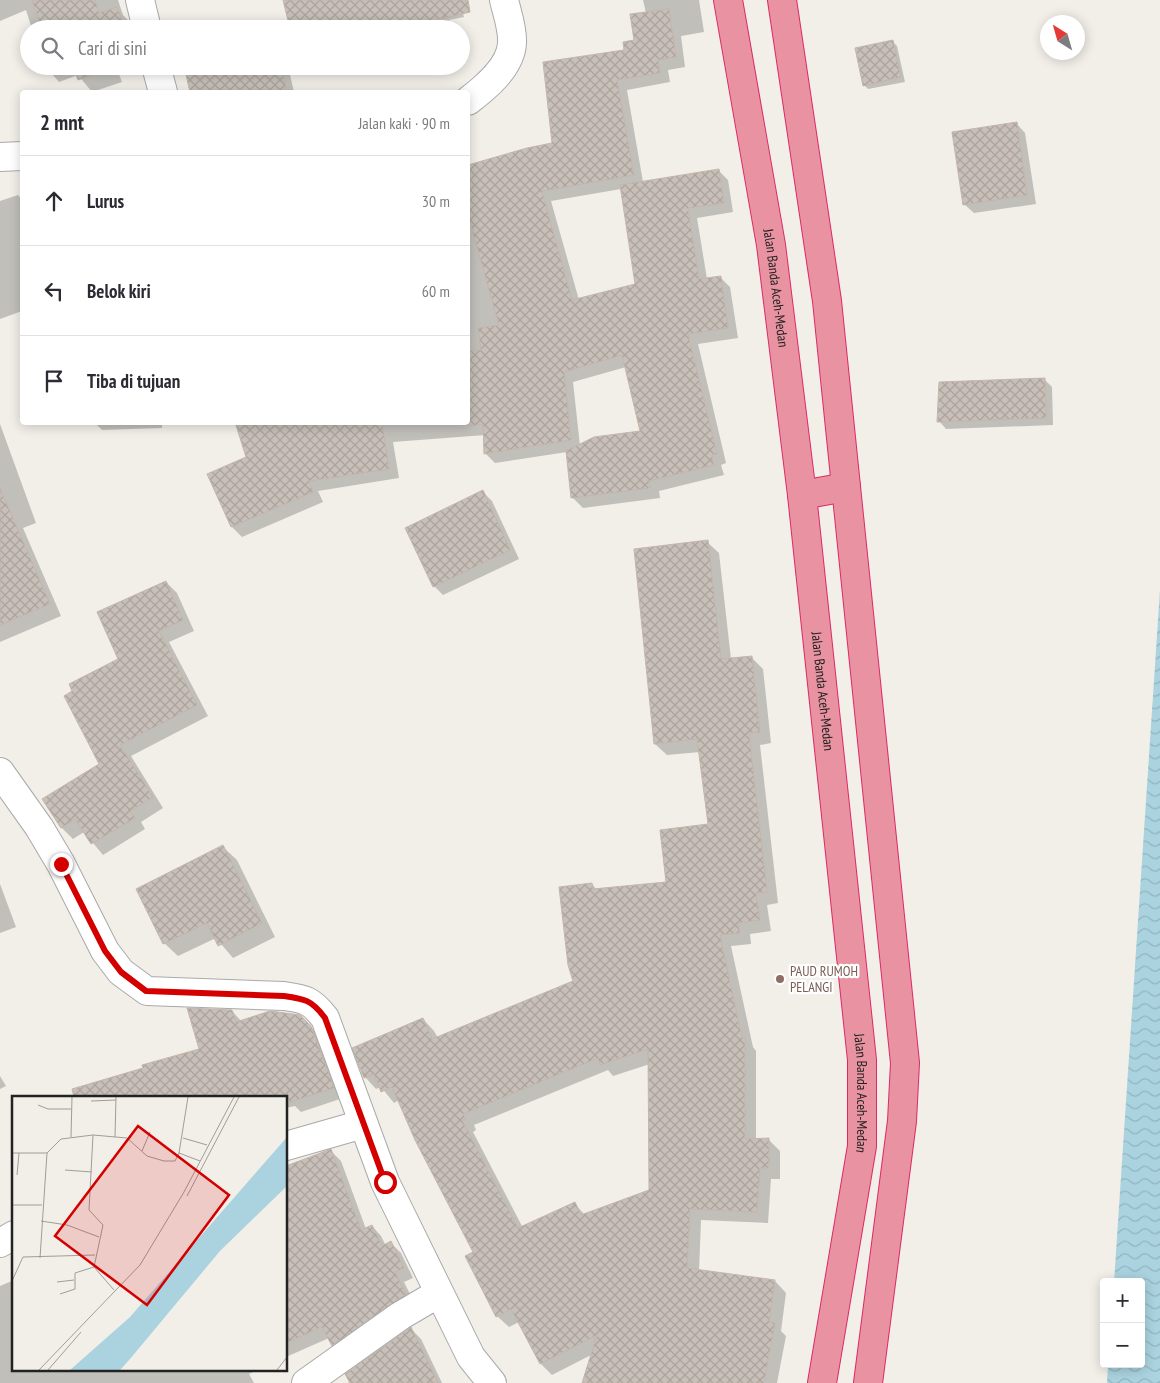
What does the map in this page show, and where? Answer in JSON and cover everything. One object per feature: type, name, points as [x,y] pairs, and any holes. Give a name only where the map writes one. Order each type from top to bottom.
[{"type":"highway","name":"Jalan Banda Aceh-Medan","points":[[728,0],[771,245],[802,495],[862,1060],[862,1146],[822,1383]]},
{"type":"highway","points":[[782,0],[827,301],[905,1063],[902,1121],[868,1383]]},
{"type":"highway","points":[[802,495],[846,487]]},
{"type":"street","points":[[140,0],[145,20]]},
{"type":"street","points":[[470,99],[495,76],[512,49],[504,0]]},
{"type":"street","points":[[158,75],[162,90]]},
{"type":"street","points":[[0,157],[20,156]]},
{"type":"street","points":[[0,772],[39,827],[61,864],[105,951],[121,972],[146,991],[284,996],[303,998],[315,1005],[325,1018],[385,1182],[471,1357],[492,1383]]},
{"type":"street","points":[[288,1145],[363,1124]]},
{"type":"street","points":[[0,1243],[12,1236]]},
{"type":"street","points":[[306,1383],[400,1316],[439,1293]]},
{"type":"water","points":[[1160,590],[1160,1383],[1107,1383],[1108,1368],[1145,1368],[1145,1278],[1114,1278]]},
{"type":"building","points":[[32,0],[95,0],[99,13],[117,7],[122,20],[39,20]]},
{"type":"building","points":[[283,0],[468,0],[470,12],[436,20],[288,20]]},
{"type":"building","points":[[669,9],[676,57],[658,60],[660,73],[617,80],[634,175],[542,191],[572,300],[635,284],[620,185],[719,169],[724,203],[688,208],[699,279],[721,276],[728,328],[688,334],[717,454],[712,455],[714,465],[649,481],[650,488],[571,498],[566,451],[594,437],[640,431],[622,355],[564,372],[571,440],[484,454],[483,424],[468,426],[470,425],[470,351],[481,350],[478,328],[499,325],[470,223],[470,164],[552,143],[543,62],[624,50],[623,42],[634,40],[630,14]]},
{"type":"building","points":[[893,40],[901,77],[863,86],[855,48]]},
{"type":"building","points":[[76,75],[93,75],[78,80]]},
{"type":"building","points":[[186,75],[283,75],[287,90],[190,90]]},
{"type":"building","points":[[1017,122],[1027,195],[963,205],[952,132]]},
{"type":"building","points":[[1045,378],[1046,418],[937,422],[939,382]]},
{"type":"building","points":[[236,425],[382,425],[389,469],[309,481],[313,492],[231,527],[207,474],[246,457]]},
{"type":"building","points":[[0,488],[50,604],[0,625]]},
{"type":"building","points":[[483,490],[510,550],[433,587],[405,528]]},
{"type":"building","points":[[708,540],[721,659],[752,656],[760,732],[749,733],[767,892],[756,893],[760,920],[738,923],[740,933],[720,935],[742,1038],[745,1038],[745,1139],[769,1138],[769,1168],[760,1168],[757,1212],[690,1209],[687,1268],[775,1280],[769,1322],[775,1323],[764,1383],[582,1383],[597,1335],[540,1364],[511,1309],[496,1317],[465,1256],[473,1252],[415,1140],[392,1087],[381,1092],[374,1074],[364,1078],[352,1048],[423,1018],[432,1039],[573,981],[568,965],[559,887],[592,883],[593,889],[666,882],[660,830],[708,824],[697,739],[654,744],[634,549]],"holes":[[[648,1049],[649,1190],[581,1215],[575,1202],[518,1228],[462,1120],[466,1119],[463,1114],[598,1058],[600,1065]]]},
{"type":"building","points":[[166,581],[183,620],[159,631],[197,705],[120,745],[153,797],[130,811],[135,818],[91,844],[75,819],[61,828],[42,799],[99,764],[64,696],[72,691],[69,684],[118,659],[97,612]]},
{"type":"building","points":[[223,845],[262,923],[218,946],[207,923],[163,944],[136,889]]},
{"type":"building","points":[[187,1008],[232,1010],[236,1022],[270,1011],[300,1015],[311,1026],[334,1088],[290,1102],[288,1096],[74,1096],[72,1089],[143,1068],[142,1065],[199,1049]]},
{"type":"building","points":[[331,1149],[361,1230],[372,1225],[382,1246],[391,1241],[404,1268],[395,1272],[406,1294],[332,1346],[322,1327],[288,1342],[288,1165]]},
{"type":"building","points":[[411,1327],[438,1383],[350,1383],[345,1374]]},
{"type":"place","name":"PAUD RUMOH PELANGI","points":[[780,979]]},
{"type":"route","points":[[61,864],[105,951],[121,972],[146,991],[284,996],[303,998],[315,1005],[325,1018],[385,1182]]}]
